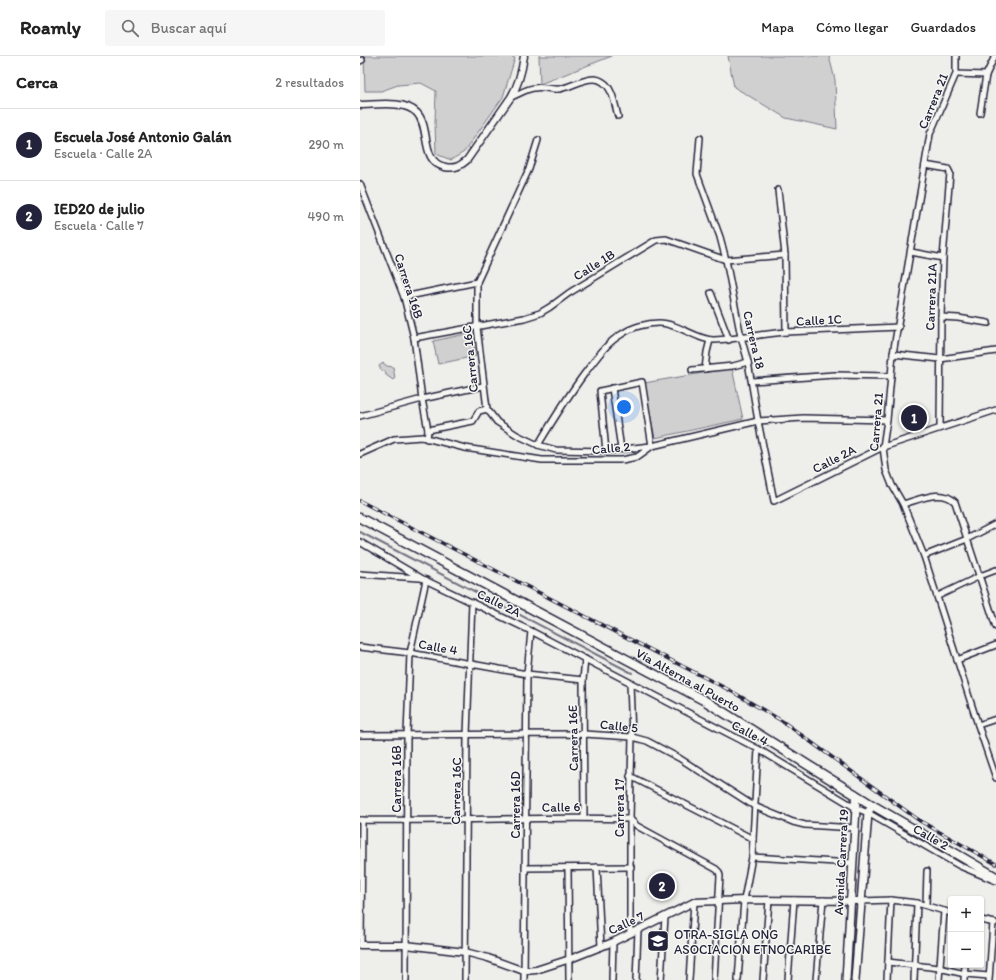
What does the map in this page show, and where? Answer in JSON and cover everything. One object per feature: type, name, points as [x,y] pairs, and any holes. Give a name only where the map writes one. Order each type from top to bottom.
[{"type":"main road","name":"Vía Alterna al Puerto","points":[[360,518],[707,702],[855,794],[996,877]]},
{"type":"main road","name":"Avenida Carrera 19","points":[[846,980],[856,808],[855,794]]},
{"type":"main road","name":"Avenida Carrera 19","points":[[855,980],[868,813],[872,804]]},
{"type":"street","points":[[360,105],[396,105],[407,107],[416,113],[421,120],[427,146],[433,160],[439,166],[452,168],[460,166],[467,160],[511,97],[522,73],[524,56]]},
{"type":"street","name":"Carrera 21","points":[[956,56],[956,74],[930,134],[893,354],[883,447],[886,470],[892,485],[903,504],[924,556],[996,778]]},
{"type":"street","points":[[980,114],[986,75],[995,56]]},
{"type":"street","points":[[956,74],[986,75]]},
{"type":"street","points":[[511,97],[536,87],[557,89],[592,78],[602,81],[608,87],[618,116]]},
{"type":"street","name":"Carrera 18","points":[[700,138],[697,174],[720,237],[726,260],[741,337],[752,381],[758,421],[774,501]]},
{"type":"street","name":"Carrera 16C","points":[[538,140],[529,169],[477,282],[477,326],[483,386],[487,409],[497,422],[517,435],[556,450],[606,451],[652,446]]},
{"type":"street","name":"Carrera 21A","points":[[925,165],[948,169],[950,173],[943,258],[940,359],[940,427]]},
{"type":"street","name":"Carrera 16B","points":[[360,184],[404,297],[414,338],[422,399],[428,430],[427,438]]},
{"type":"street","points":[[778,190],[785,255],[786,332]]},
{"type":"street","name":"Calle 1B","points":[[414,338],[524,318],[540,313],[569,293],[656,240],[666,239],[726,260],[785,255]]},
{"type":"street","points":[[911,252],[943,258]]},
{"type":"street","points":[[404,297],[477,282]]},
{"type":"street","points":[[711,293],[729,340]]},
{"type":"street","points":[[941,317],[988,323]]},
{"type":"street","points":[[538,444],[572,391],[599,354],[626,331],[647,324],[661,323],[672,325],[710,340],[705,369]]},
{"type":"street","name":"Calle 1C","points":[[710,340],[729,340],[741,337],[786,332],[898,327]]},
{"type":"street","points":[[893,354],[940,359],[996,351]]},
{"type":"street","points":[[692,370],[733,366],[748,362]]},
{"type":"street","points":[[752,381],[834,375],[891,376]]},
{"type":"street","points":[[606,451],[600,391],[642,382],[652,446]]},
{"type":"street","points":[[360,416],[422,399],[483,386]]},
{"type":"street","points":[[612,388],[621,449]]},
{"type":"street","points":[[428,430],[473,421],[479,411],[487,409]]},
{"type":"street","name":"Calle 2A","points":[[774,501],[883,447],[940,427],[996,410]]},
{"type":"street","name":"Calle 2","points":[[360,454],[394,439],[422,437],[465,448],[542,460],[622,460],[637,457],[652,446],[758,421],[803,418],[887,420]]},
{"type":"street","points":[[903,504],[937,495],[944,495],[952,498],[955,502],[968,539],[996,627]]},
{"type":"street","points":[[924,556],[968,539],[996,524]]},
{"type":"street","name":"Calle 2A","points":[[360,542],[423,579],[531,631],[630,683]]},
{"type":"street","points":[[938,596],[996,570]]},
{"type":"street","points":[[360,574],[423,579]]},
{"type":"street","name":"Carrera 16B","points":[[406,980],[407,735],[410,653],[423,579]]},
{"type":"street","name":"Carrera 16C","points":[[465,980],[467,735],[472,602]]},
{"type":"street","name":"Carrera 16D","points":[[524,980],[527,674],[531,631]]},
{"type":"street","points":[[957,660],[996,645]]},
{"type":"street","name":"Calle 4","points":[[360,647],[410,653],[527,674],[583,680]]},
{"type":"street","name":"Carrera 16E","points":[[584,818],[583,680],[585,659]]},
{"type":"street","name":"Calle 4","points":[[630,683],[758,749],[856,808]]},
{"type":"street","name":"Carrera 17","points":[[630,683],[632,737],[630,776],[630,934]]},
{"type":"street","points":[[978,725],[996,719]]},
{"type":"street","name":"Calle 5","points":[[360,735],[584,734],[632,737],[647,741],[679,758],[754,806],[793,822],[806,825],[855,828]]},
{"type":"street","points":[[738,980],[744,900],[752,858],[758,749]]},
{"type":"street","points":[[630,776],[753,839]]},
{"type":"street","name":"Calle 2","points":[[856,808],[868,813],[960,866],[996,881]]},
{"type":"street","name":"Calle 6","points":[[361,820],[407,822],[525,818],[630,819]]},
{"type":"street","points":[[630,819],[637,826],[719,872],[720,901],[714,980]]},
{"type":"street","points":[[360,945],[361,820]]},
{"type":"street","points":[[752,858],[852,863]]},
{"type":"street","points":[[597,867],[600,947]]},
{"type":"street","points":[[525,868],[630,867]]},
{"type":"street","points":[[568,868],[569,980]]},
{"type":"street","points":[[926,906],[927,871]]},
{"type":"street","name":"Calle 7","points":[[360,945],[406,945],[465,952],[488,958],[524,971],[536,970],[600,947],[630,934],[694,902],[744,900],[891,900],[917,903],[948,912]]},
{"type":"street","points":[[764,980],[769,900]]},
{"type":"street","points":[[788,980],[794,900]]},
{"type":"street","points":[[816,980],[823,900]]},
{"type":"street","points":[[887,980],[891,900]]},
{"type":"street","points":[[689,980],[694,902]]},
{"type":"street","points":[[914,980],[917,903]]},
{"type":"street","points":[[939,980],[944,911]]},
{"type":"street","points":[[661,980],[665,916]]},
{"type":"street","points":[[888,962],[939,968],[989,978],[994,923],[984,921]]},
{"type":"street","points":[[636,980],[638,930]]},
{"type":"street","points":[[612,942],[612,980]]},
{"type":"street","points":[[964,980],[965,968]]},
{"type":"shaded area","points":[[364,56],[510,56],[515,58],[503,97],[464,152],[451,160],[436,154],[436,91],[421,83],[398,85],[381,91],[365,91]]},
{"type":"shaded area","points":[[539,56],[612,56],[540,84]]},
{"type":"shaded area","points":[[728,56],[829,56],[835,80],[837,129],[786,118],[734,87]]},
{"type":"shaded area","points":[[471,333],[476,356],[438,364],[433,341]]},
{"type":"shaded area","points":[[383,363],[387,366],[393,367],[395,378],[393,380],[386,375],[385,371],[381,370],[379,366]]},
{"type":"shaded area","points":[[732,368],[743,419],[655,438],[644,383]]},
{"type":"waterway","points":[[360,532],[632,673]]},
{"type":"railway","points":[[360,501],[731,691],[782,721],[920,821],[996,864]]},
{"type":"place","name":"Escuela José Antonio Galán","points":[[914,418]]},
{"type":"place","name":"IED20 de julio","points":[[662,886]]},
{"type":"place","name":"OTRA-SIGLA ONG ASOCIACION ETNOCARIBE","points":[[658,941]]}]
